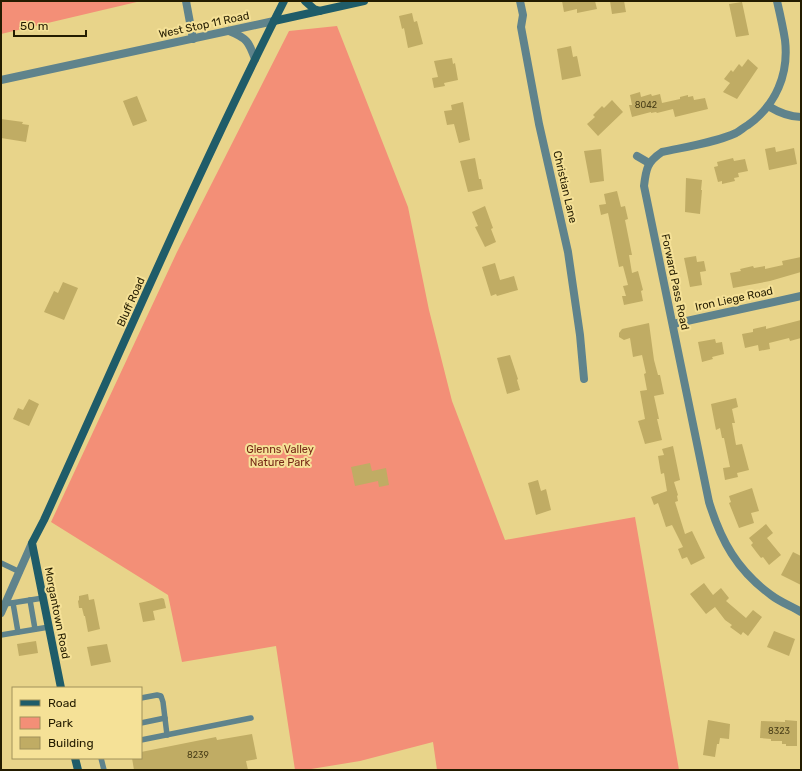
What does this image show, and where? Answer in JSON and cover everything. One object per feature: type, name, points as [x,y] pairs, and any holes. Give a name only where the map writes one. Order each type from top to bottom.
[{"type":"main road","name":"Bluff Road","points":[[32,543],[48,513],[190,197],[284,1]]},
{"type":"main road","points":[[305,1],[314,9],[320,11]]},
{"type":"main road","name":"West Stop 11 Road","points":[[274,21],[364,1]]},
{"type":"main road","name":"Morgantown Road","points":[[32,543],[61,687]]},
{"type":"main road","points":[[75,759],[78,770]]},
{"type":"street","points":[[186,1],[193,39]]},
{"type":"street","name":"Christian Lane","points":[[520,1],[523,15],[521,28],[539,124],[568,252],[580,335],[584,378]]},
{"type":"street","points":[[637,156],[649,163],[654,157],[662,152],[718,139],[736,133],[759,117],[778,91],[785,69],[785,41],[777,1]]},
{"type":"street","name":"West Stop 11 Road","points":[[1,80],[274,21]]},
{"type":"street","points":[[228,31],[244,38],[250,44],[255,60]]},
{"type":"street","points":[[768,106],[776,111],[794,117],[801,117]]},
{"type":"street","name":"Forward Pass Road","points":[[649,163],[646,168],[644,186],[709,502],[717,527],[727,547],[745,572],[772,595],[801,612]]},
{"type":"street","name":"Iron Liege Road","points":[[673,324],[801,296]]},
{"type":"street","name":"Bluff Road","points":[[1,613],[9,603],[32,543]]},
{"type":"lane","points":[[1,563],[20,572]]},
{"type":"lane","points":[[18,632],[17,617],[9,603],[43,598]]},
{"type":"lane","points":[[30,600],[31,614],[35,629]]},
{"type":"lane","points":[[1,635],[49,627]]},
{"type":"lane","points":[[142,698],[157,695],[161,696],[167,735]]},
{"type":"lane","points":[[142,723],[165,718]]},
{"type":"lane","points":[[142,740],[251,718]]},
{"type":"lane","points":[[101,759],[104,770]]},
{"type":"green space","points":[[1,1],[141,1],[1,34]]},
{"type":"green space","name":"Glenns Valley Nature Park","points":[[337,26],[408,207],[429,310],[452,401],[505,540],[635,517],[679,770],[437,770],[433,742],[360,761],[305,770],[295,770],[276,646],[182,662],[168,595],[51,522],[177,252],[289,31]]},
{"type":"building","points":[[562,1],[595,1],[597,9],[577,13],[577,9],[564,12]]},
{"type":"building","points":[[610,1],[624,1],[626,12],[612,14]]},
{"type":"building","points":[[742,2],[749,35],[736,37],[729,4]]},
{"type":"building","points":[[412,13],[414,22],[417,21],[423,44],[408,48],[404,28],[402,29],[399,16]]},
{"type":"building","points":[[571,46],[573,57],[577,56],[581,76],[562,80],[557,49]]},
{"type":"building","points":[[452,58],[453,64],[455,63],[458,80],[444,83],[445,86],[434,88],[432,78],[438,77],[434,61]]},
{"type":"building","points":[[748,59],[758,68],[737,99],[723,92],[730,83],[724,79],[731,70],[733,72],[739,64],[742,67]]},
{"type":"building","points":[[640,92],[641,97],[651,94],[652,96],[660,94],[662,103],[680,99],[680,97],[688,95],[688,97],[693,96],[694,100],[705,98],[708,109],[675,117],[673,109],[657,113],[651,112],[632,117],[629,105],[632,105],[630,95]]},
{"type":"building","points":[[137,96],[147,121],[133,126],[123,101]]},
{"type":"building","points":[[612,100],[623,112],[598,136],[587,124],[595,117],[593,115],[602,106],[604,108]]},
{"type":"building","points":[[463,102],[470,140],[459,143],[454,124],[447,125],[444,111],[452,110],[451,105]]},
{"type":"building","points":[[1,119],[23,122],[22,124],[29,125],[26,142],[1,138]]},
{"type":"building","points":[[775,147],[776,152],[794,148],[797,164],[769,170],[765,149]]},
{"type":"building","points":[[601,149],[604,181],[590,183],[584,151]]},
{"type":"building","points":[[475,158],[479,179],[481,179],[483,189],[468,192],[460,161]]},
{"type":"building","points":[[733,158],[734,161],[745,159],[748,171],[738,173],[739,177],[734,178],[735,181],[722,184],[722,181],[718,182],[714,167],[718,166],[717,162]]},
{"type":"building","points":[[686,178],[702,180],[700,214],[685,212]]},
{"type":"building","points":[[617,191],[621,207],[625,206],[628,219],[625,220],[632,255],[629,255],[632,273],[638,271],[643,290],[641,291],[643,301],[624,305],[622,296],[626,296],[623,286],[628,285],[623,266],[619,267],[608,213],[601,215],[599,205],[606,204],[604,194]]},
{"type":"building","points":[[485,206],[493,228],[491,229],[496,242],[485,247],[475,227],[478,226],[472,212]]},
{"type":"building","points":[[696,256],[697,262],[704,261],[706,271],[700,272],[702,285],[690,287],[684,258]]},
{"type":"building","points":[[801,257],[801,272],[770,281],[733,288],[730,273],[741,271],[740,269],[753,266],[754,268],[765,266],[765,269],[783,265],[782,261]]},
{"type":"building","points":[[495,263],[500,280],[514,276],[518,290],[497,296],[496,294],[491,296],[482,267]]},
{"type":"building","points":[[63,282],[78,288],[64,320],[44,312],[54,291],[58,293]]},
{"type":"building","points":[[801,320],[801,338],[790,341],[789,338],[769,343],[770,349],[759,351],[758,345],[745,348],[742,334],[753,332],[753,329],[766,326],[766,329]]},
{"type":"building","points":[[649,323],[654,360],[658,375],[660,375],[664,394],[654,396],[662,440],[645,444],[638,421],[645,419],[640,391],[647,390],[644,374],[646,373],[642,355],[633,357],[630,338],[624,340],[619,337],[619,333],[622,329]]},
{"type":"building","points":[[715,339],[716,343],[722,342],[724,354],[712,357],[713,359],[702,362],[698,342]]},
{"type":"building","points":[[510,355],[520,390],[507,394],[497,358]]},
{"type":"building","points":[[736,398],[738,407],[732,409],[735,423],[732,423],[736,445],[742,444],[749,470],[737,473],[738,477],[725,480],[723,468],[730,467],[724,438],[722,438],[720,428],[716,430],[711,404]]},
{"type":"building","points":[[29,399],[39,404],[29,426],[13,419],[18,408],[23,410]]},
{"type":"building","points":[[673,446],[680,480],[674,482],[678,495],[678,501],[675,502],[685,534],[692,531],[705,558],[691,565],[687,557],[682,559],[678,549],[683,547],[672,525],[666,527],[658,503],[654,505],[651,497],[667,491],[664,473],[661,474],[658,456],[664,455],[662,449]]},
{"type":"building","points":[[370,463],[372,471],[386,468],[389,485],[379,487],[378,481],[355,486],[351,467]]},
{"type":"building","points":[[538,480],[541,491],[546,489],[551,510],[536,515],[528,483]]},
{"type":"building","points":[[752,488],[759,511],[751,513],[754,523],[739,528],[729,503],[731,502],[729,496]]},
{"type":"building","points":[[766,524],[773,533],[767,538],[781,555],[769,565],[763,557],[761,558],[751,545],[753,543],[749,538]]},
{"type":"building","points":[[793,552],[801,556],[801,585],[781,575]]},
{"type":"building","points":[[704,583],[713,595],[721,588],[729,598],[726,601],[746,618],[753,610],[762,617],[748,636],[743,632],[741,635],[730,627],[732,625],[725,620],[715,607],[706,614],[690,594]]},
{"type":"building","points":[[88,594],[89,600],[94,599],[100,629],[88,632],[85,616],[82,608],[79,608],[78,601],[79,596]]},
{"type":"building","points":[[162,598],[164,599],[166,608],[153,611],[155,620],[143,622],[139,603]]},
{"type":"building","points":[[774,631],[795,639],[789,656],[767,647]]},
{"type":"building","points":[[36,641],[38,653],[19,656],[17,644]]},
{"type":"building","points":[[107,644],[111,662],[91,666],[87,647]]},
{"type":"building","points":[[708,720],[730,724],[729,739],[720,738],[719,744],[717,744],[715,757],[703,755]]},
{"type":"building","points":[[785,720],[797,721],[797,746],[786,746],[786,744],[782,744],[782,741],[771,741],[771,739],[760,738],[761,721],[785,722]]},
{"type":"building","points":[[252,734],[257,759],[246,761],[248,770],[134,770],[132,759],[142,759],[142,752],[216,737],[217,740]]}]
